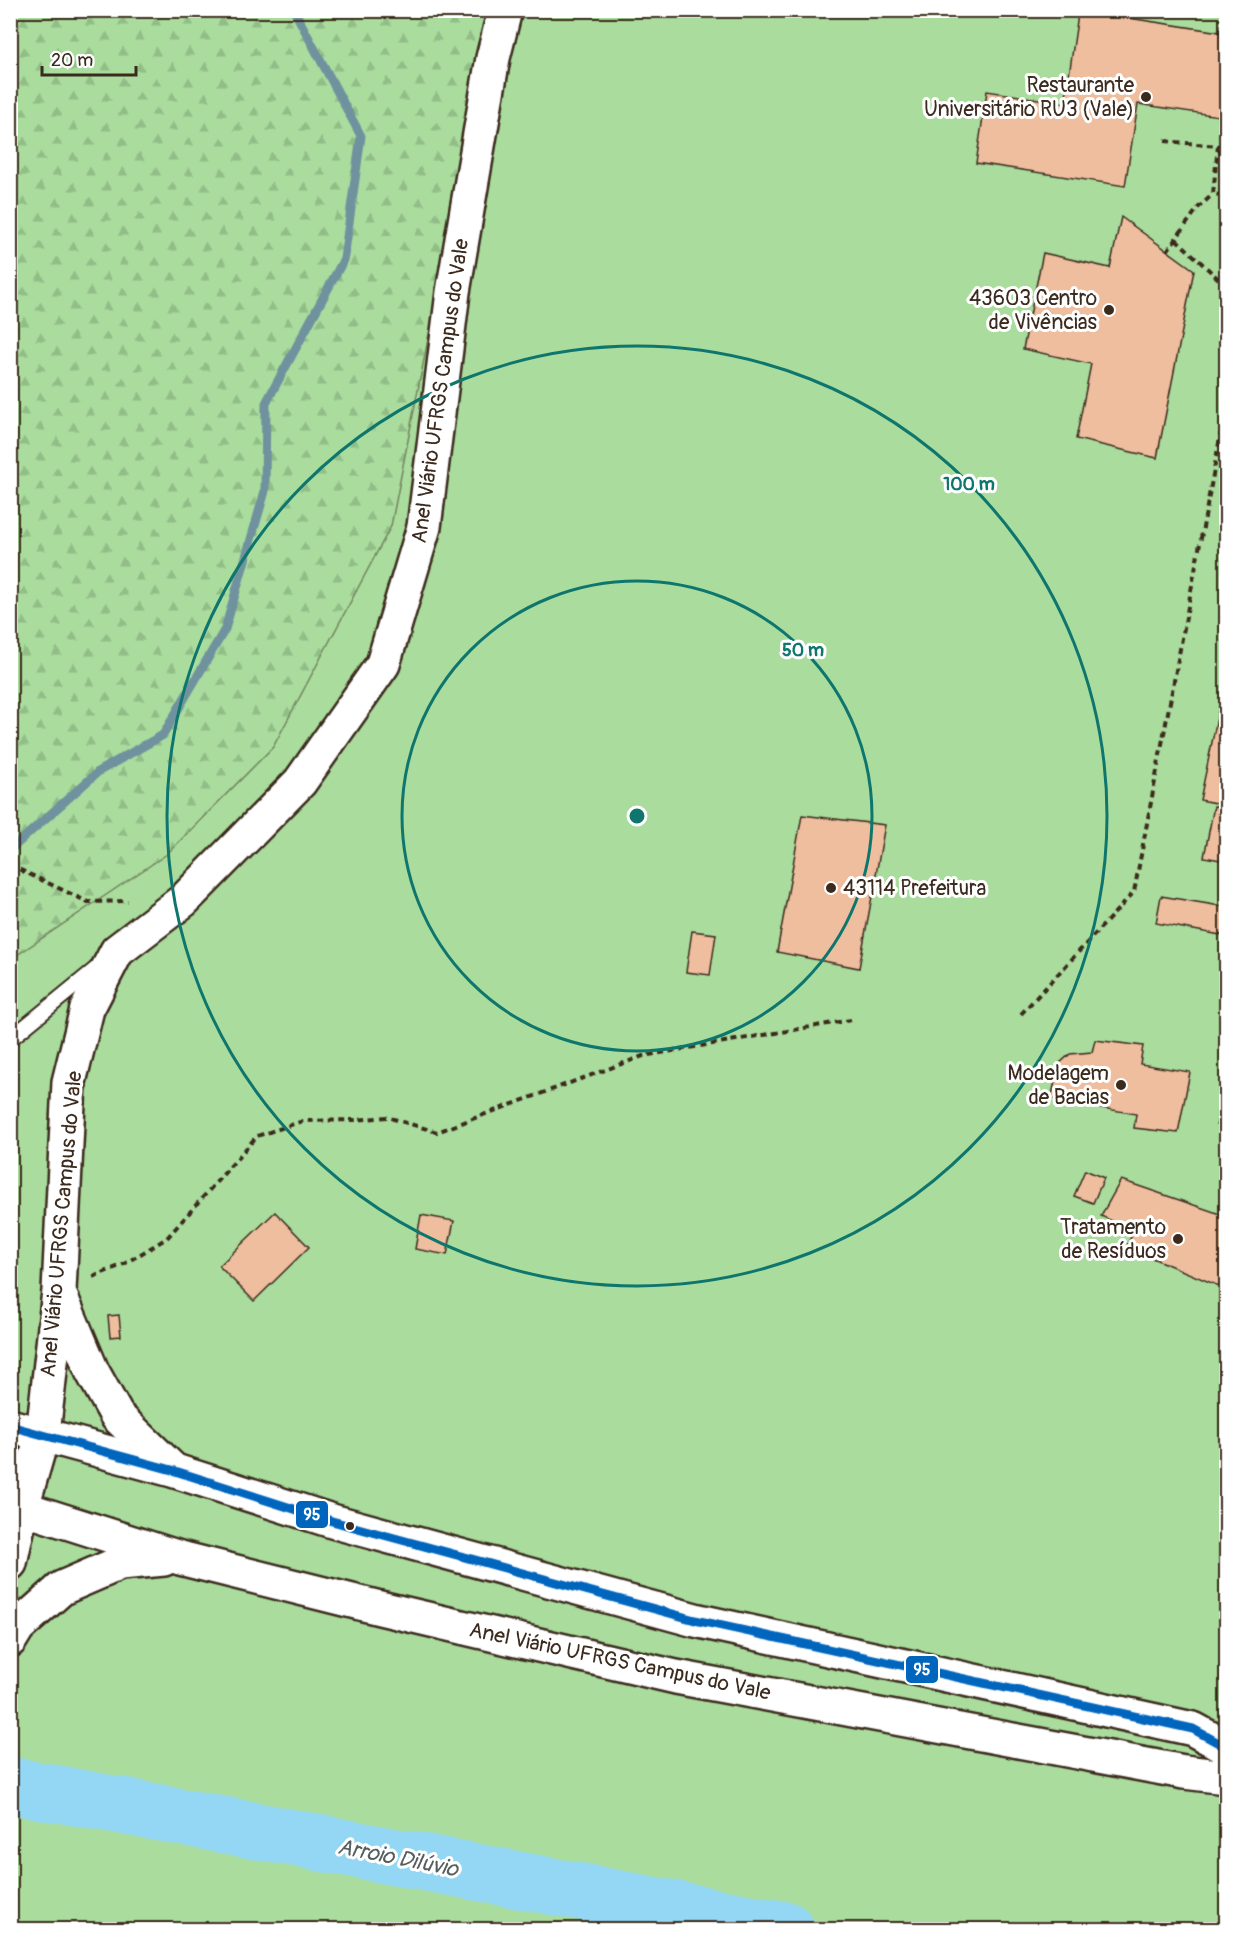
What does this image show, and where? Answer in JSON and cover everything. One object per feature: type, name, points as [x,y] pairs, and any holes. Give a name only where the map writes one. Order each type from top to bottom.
[{"type":"street","name":"Anel Viário UFRGS Campus do Vale","points":[[10,1563],[16,1512],[43,1434],[59,1291],[69,1082],[87,1009],[117,951],[184,900],[300,782],[383,664],[424,527],[453,292],[493,58],[505,10]]},
{"type":"street","points":[[59,1291],[92,1371],[117,1416],[172,1470]]},
{"type":"street","points":[[10,1426],[172,1470],[332,1521],[695,1620],[1079,1702],[1193,1729],[1227,1747]]},
{"type":"street","name":"Anel Viário UFRGS Campus do Vale","points":[[16,1512],[180,1558],[380,1608],[676,1677],[1184,1772],[1227,1777]]},
{"type":"street","points":[[10,1640],[18,1627],[62,1588],[120,1563],[180,1558]]},
{"type":"lane","name":"Anel Viário UFRGS Campus do Vale","points":[[10,1039],[117,951]]},
{"type":"lane","points":[[1193,1729],[1227,1730]]},
{"type":"path","points":[[1165,141],[1218,146],[1213,195],[1198,208],[1167,251]]},
{"type":"path","points":[[1213,195],[1227,196]]},
{"type":"path","points":[[1176,239],[1227,286]]},
{"type":"path","points":[[1021,1014],[1134,892],[1227,406]]},
{"type":"path","points":[[10,865],[88,902],[131,901]]},
{"type":"path","points":[[59,1291],[124,1264],[167,1239],[257,1136],[303,1120],[355,1120],[387,1117],[437,1132],[486,1116],[643,1056],[851,1020]]},
{"type":"green space","points":[[11,11],[1226,11],[1226,1929],[11,1930]]},
{"type":"green space","points":[[11,11],[493,11],[391,526],[273,747],[167,854],[11,959]]},
{"type":"building","name":"Restaurante Universitário RU3 (Vale)","points":[[1055,10],[1130,10],[1129,18],[1226,33],[1225,117],[1138,104],[1125,186],[976,163],[987,91],[1065,103],[1078,14]]},
{"type":"building","name":"43603 Centro de Vivências","points":[[1121,217],[1194,270],[1157,458],[1076,439],[1091,364],[1023,349],[1043,253],[1110,268]]},
{"type":"building","points":[[1226,675],[1226,805],[1200,800]]},
{"type":"building","points":[[1214,806],[1226,808],[1226,861],[1204,857]]},
{"type":"building","name":"43114 Prefeitura","points":[[802,815],[885,825],[859,968],[777,952]]},
{"type":"building","points":[[1161,896],[1226,907],[1226,936],[1156,923]]},
{"type":"building","points":[[692,931],[716,934],[710,975],[686,972]]},
{"type":"building","name":"Modelagem de Bacias","points":[[1095,1040],[1143,1046],[1140,1064],[1190,1072],[1178,1133],[1134,1128],[1136,1114],[1051,1099],[1059,1064],[1070,1054],[1092,1052]]},
{"type":"building","points":[[1226,1072],[1226,1126],[1217,1124]]},
{"type":"building","points":[[1085,1170],[1104,1178],[1093,1203],[1074,1196]]},
{"type":"building","name":"Tratamento de Resíduos","points":[[1121,1180],[1226,1216],[1226,1291],[1224,1288],[1126,1247],[1134,1231],[1101,1216]]},
{"type":"building","points":[[275,1212],[309,1247],[254,1301],[219,1266]]},
{"type":"building","points":[[421,1215],[454,1221],[447,1255],[415,1249]]},
{"type":"building","points":[[119,1315],[121,1336],[110,1337],[108,1316]]},
{"type":"waterway","points":[[10,850],[99,771],[163,735],[225,629],[265,491],[266,403],[344,259],[361,136],[294,10]]},
{"type":"waterway","name":"Arroio Dilúvio","points":[[10,1785],[786,1930]]},
{"type":"transit line","name":"95","points":[[10,1426],[172,1470],[332,1521],[695,1620],[1193,1729],[1226,1747]]},
{"type":"place","name":"Restaurante Universitário RU3 (Vale)","points":[[1146,97]]},
{"type":"place","name":"43603 Centro de Vivências","points":[[1109,310]]},
{"type":"place","name":"43114 Prefeitura","points":[[831,888]]},
{"type":"place","name":"Modelagem de Bacias","points":[[1121,1085]]},
{"type":"place","name":"Tratamento de Resíduos","points":[[1178,1239]]}]
